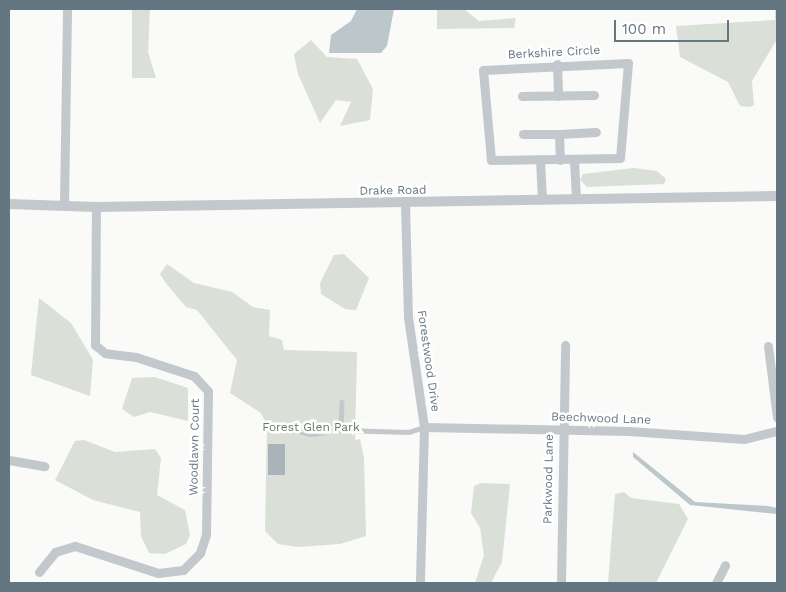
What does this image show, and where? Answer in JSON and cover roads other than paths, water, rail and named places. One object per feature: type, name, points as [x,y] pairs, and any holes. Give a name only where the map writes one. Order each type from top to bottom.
[{"type":"street","points":[[64,204],[67,9]]},
{"type":"street","name":"Berkshire Circle","points":[[540,160],[492,160],[483,70],[557,64],[628,63],[620,158],[574,160]]},
{"type":"street","points":[[557,64],[558,96]]},
{"type":"street","points":[[522,96],[594,95]]},
{"type":"street","points":[[524,134],[596,132]]},
{"type":"street","points":[[559,134],[560,160]]},
{"type":"street","points":[[542,200],[540,160],[574,160],[576,199]]},
{"type":"street","name":"Drake Road","points":[[9,204],[64,204],[96,207],[777,196]]},
{"type":"street","name":"Forestwood Drive","points":[[405,203],[408,317],[424,427],[420,583]]},
{"type":"street","name":"Woodlawn Court","points":[[39,572],[54,552],[75,546],[158,573],[184,570],[200,553],[206,535],[208,391],[194,376],[136,357],[105,353],[95,345],[96,207]]},
{"type":"street","name":"Parkwood Lane","points":[[561,583],[565,345]]},
{"type":"street","points":[[768,346],[777,416]]},
{"type":"street","name":"Beechwood Lane","points":[[424,427],[563,430],[744,438],[777,431]]},
{"type":"street","points":[[9,460],[44,466]]},
{"type":"street","points":[[716,583],[724,565]]},
{"type":"lane","points":[[342,402],[341,430],[409,432],[424,427]]},
{"type":"park label","name":"Forest Glen Park","points":[[311,428]]}]
